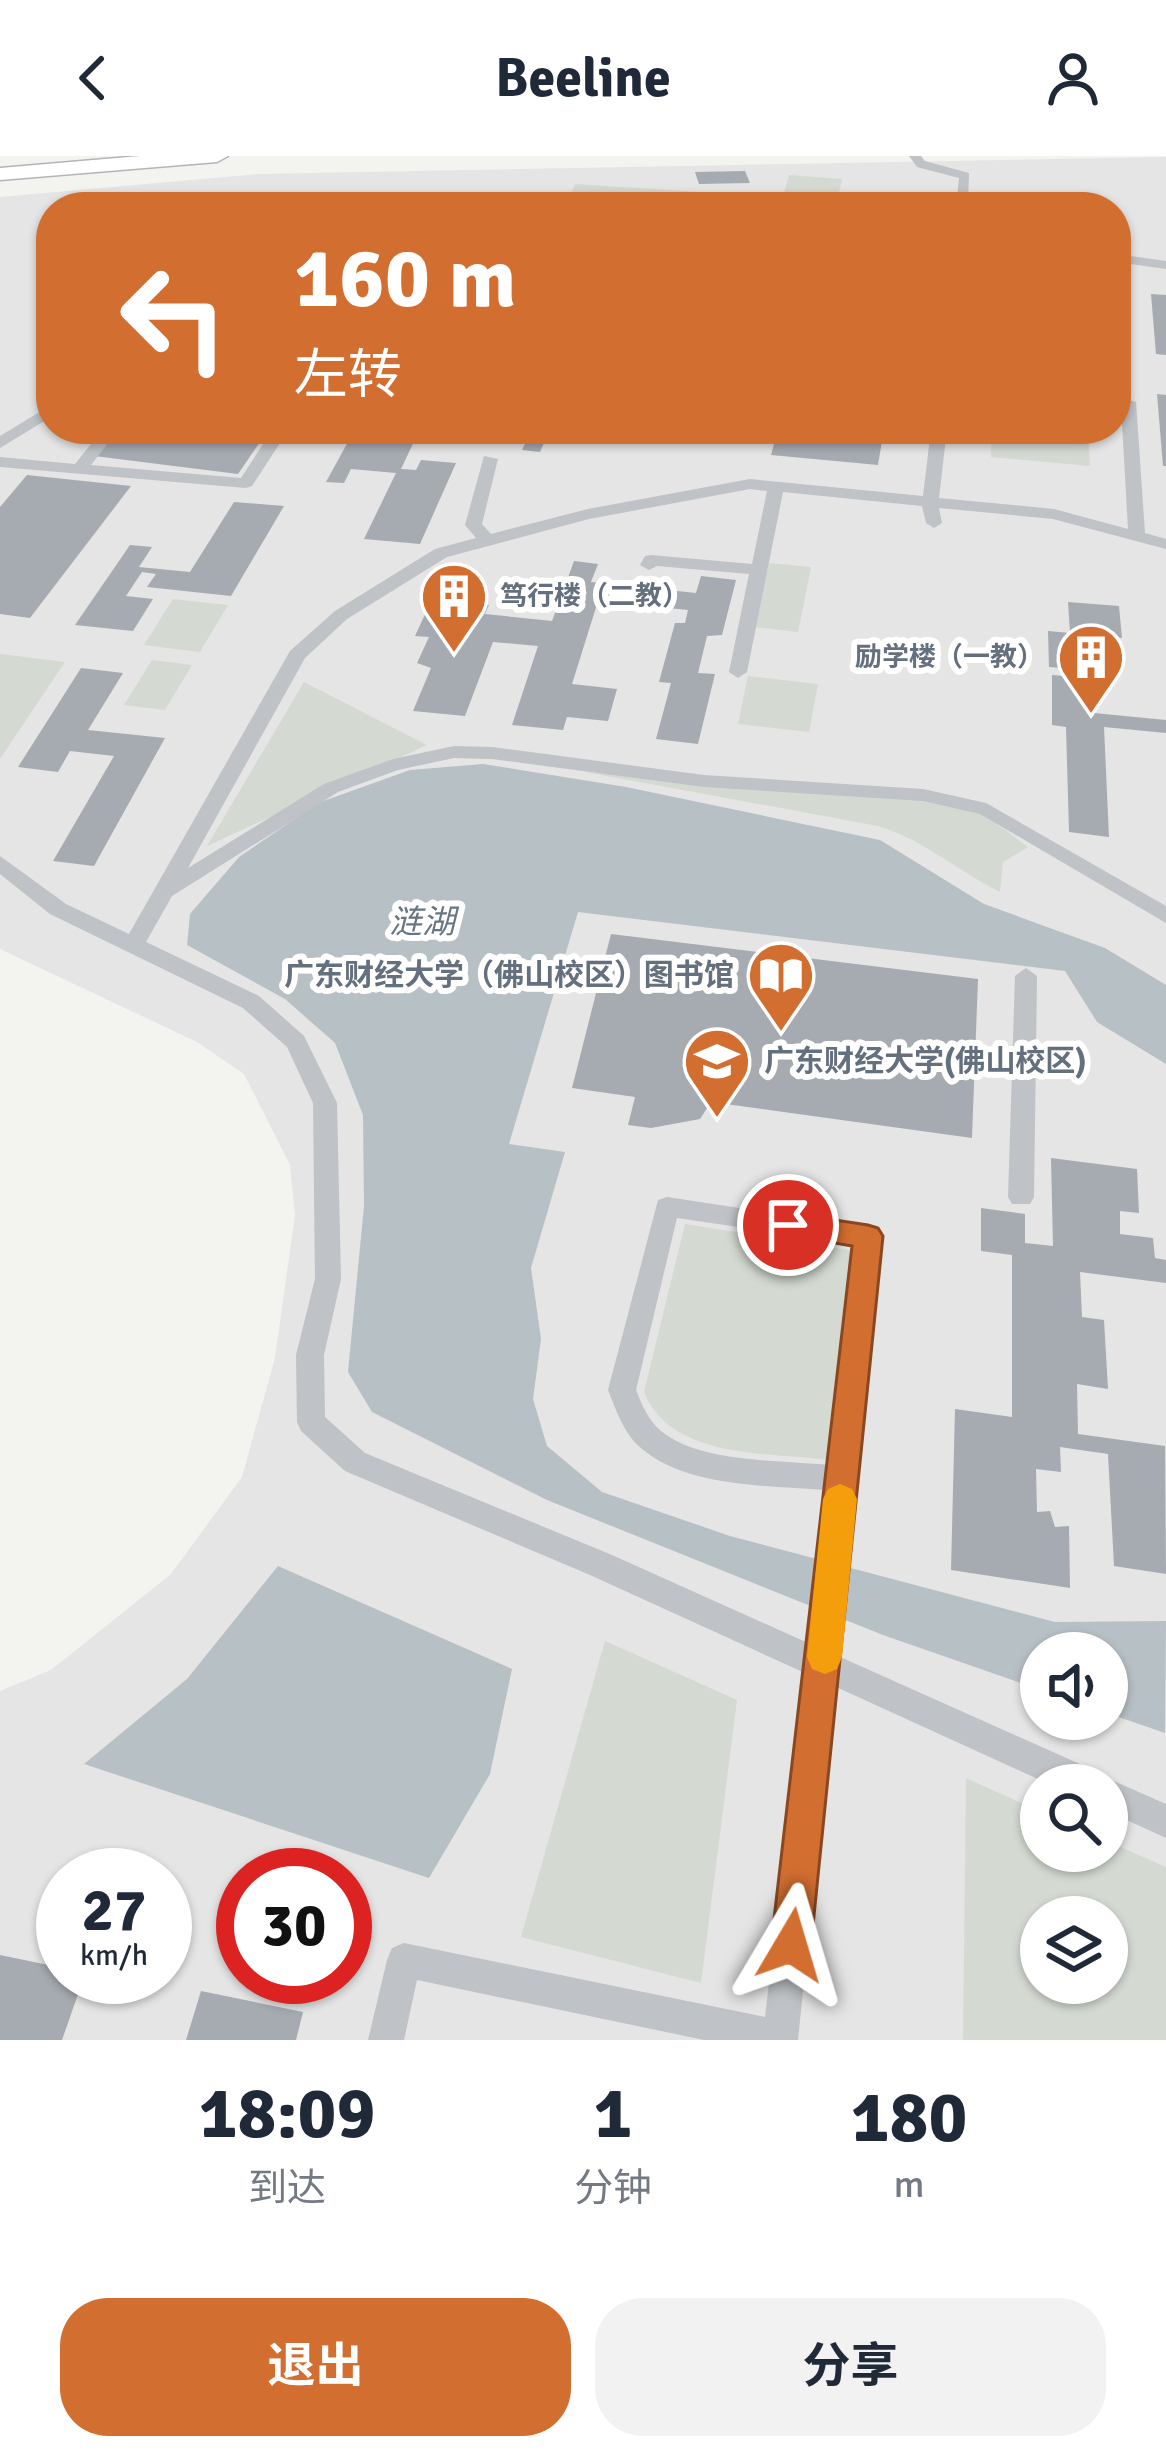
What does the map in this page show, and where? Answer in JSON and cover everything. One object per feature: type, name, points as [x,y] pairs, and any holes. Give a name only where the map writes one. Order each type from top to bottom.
[{"type":"highway","points":[[0,174],[217,156]]},
{"type":"street","points":[[918,160],[965,176],[963,192]]},
{"type":"street","points":[[1131,260],[1166,265]]},
{"type":"street","points":[[0,443],[36,420]]},
{"type":"street","points":[[80,467],[99,444]]},
{"type":"street","points":[[0,461],[246,483],[271,444]]},
{"type":"street","points":[[932,513],[938,444]]},
{"type":"street","points":[[1131,444],[1137,533]]},
{"type":"street","points":[[487,540],[472,525],[490,459]]},
{"type":"street","points":[[134,944],[297,655],[341,615],[441,553],[588,514],[750,484],[932,513],[1054,514],[1166,544]]},
{"type":"street","points":[[738,672],[776,487]]},
{"type":"street","points":[[649,565],[651,560],[759,570]]},
{"type":"street","points":[[165,891],[331,788],[393,765],[454,752],[514,754],[704,781],[923,795],[986,809],[1166,916]]},
{"type":"street","points":[[0,863],[58,910],[251,1002],[296,1042],[325,1103],[328,1279],[310,1355],[310,1422],[355,1462],[824,1664],[1042,1764]]},
{"type":"street","points":[[1021,1198],[1026,976]]},
{"type":"street","points":[[386,2040],[404,1960],[780,2039],[824,1664],[833,1550],[843,1480],[868,1236],[667,1207],[622,1390],[632,1415],[650,1440],[680,1459],[843,1480]]},
{"type":"street","points":[[1128,1804],[1166,1821]]},
{"type":"shaded area","name":"广东财经大学(佛山校区)","points":[[1166,157],[1166,2040],[0,2040],[0,1691],[51,1670],[171,1574],[242,1477],[275,1358],[295,1215],[290,1165],[244,1074],[197,1042],[0,949],[0,197],[36,194],[36,444],[1131,444],[1131,192],[56,192],[259,174]]},
{"type":"shaded area","points":[[789,175],[842,179],[839,192],[784,192]]},
{"type":"shaded area","points":[[575,184],[700,192],[572,192]]},
{"type":"shaded area","points":[[991,444],[1089,444],[1090,466],[991,457]]},
{"type":"shaded area","points":[[769,563],[811,567],[798,632],[754,627]]},
{"type":"shaded area","points":[[173,599],[228,605],[200,652],[144,645]]},
{"type":"shaded area","points":[[0,654],[65,662],[0,759]]},
{"type":"shaded area","points":[[152,660],[192,665],[165,710],[124,705]]},
{"type":"shaded area","points":[[748,676],[818,684],[809,732],[738,724]]},
{"type":"shaded area","points":[[304,682],[427,745],[207,846]]},
{"type":"shaded area","points":[[585,772],[915,799],[982,813],[1028,847],[1003,862],[1000,892],[910,839],[878,826]]},
{"type":"shaded area","points":[[685,1224],[854,1251],[828,1460],[723,1448],[675,1430],[657,1414],[644,1392]]},
{"type":"shaded area","points":[[605,1641],[737,1700],[701,1983],[521,1937]]},
{"type":"shaded area","points":[[966,1778],[1020,1802],[1020,1872],[1128,1872],[1128,1850],[1166,1867],[1166,2040],[963,2040]]},
{"type":"water","name":"涟湖","points":[[483,764],[626,787],[880,840],[984,904],[1105,948],[1166,985],[1166,1064],[1097,1022],[1065,971],[578,912],[509,1144],[565,1152],[531,1268],[541,1339],[533,1399],[547,1446],[602,1492],[730,1536],[1055,1622],[1166,1621],[1165,1733],[1128,1720],[1128,1632],[1020,1632],[1020,1683],[883,1635],[547,1500],[372,1412],[348,1372],[364,1206],[363,1115],[335,1043],[285,999],[187,945],[190,914],[239,857],[318,803],[410,770]]},
{"type":"water","points":[[278,1566],[512,1669],[490,1774],[429,1878],[372,1859],[372,1848],[338,1848],[84,1764],[187,1679]]},
{"type":"building","points":[[745,171],[750,183],[699,184],[695,172]]},
{"type":"building","points":[[1151,294],[1166,295],[1166,355],[1156,354]]},
{"type":"building","points":[[1157,394],[1166,395],[1166,466],[1163,466]]},
{"type":"building","points":[[104,444],[259,444],[238,474],[94,456]]},
{"type":"building","points":[[347,444],[413,444],[401,469],[416,470],[421,460],[456,463],[420,544],[364,539],[396,473],[351,469],[344,483],[326,482]]},
{"type":"building","points":[[525,444],[543,444],[540,452],[522,450]]},
{"type":"building","points":[[774,444],[882,444],[878,465],[771,455]]},
{"type":"building","points":[[27,475],[131,486],[30,618],[0,614],[0,507]]},
{"type":"building","points":[[234,502],[284,506],[231,596],[147,587],[156,574],[142,572],[126,596],[153,599],[133,631],[75,625],[130,545],[152,547],[139,567],[190,572]]},
{"type":"building","name":"笃行楼（二教）","points":[[574,561],[598,564],[591,582],[696,593],[701,576],[736,580],[722,635],[707,636],[698,673],[715,674],[698,744],[656,739],[671,683],[659,682],[675,623],[685,623],[688,610],[598,601],[572,684],[617,689],[608,721],[567,717],[563,730],[512,725],[538,646],[493,642],[465,716],[413,711],[431,668],[417,663],[429,637],[415,636],[432,599],[489,605],[485,614],[552,621]]},
{"type":"building","name":"励学楼（一教）","points":[[1068,602],[1119,606],[1122,638],[1088,635],[1094,713],[1166,720],[1166,733],[1104,727],[1109,837],[1069,832],[1066,727],[1052,725],[1052,675],[1075,677],[1074,669],[1049,667],[1048,631],[1070,633]]},
{"type":"building","points":[[81,668],[123,673],[88,730],[165,738],[94,866],[53,861],[114,756],[70,751],[58,772],[18,767]]},
{"type":"building","name":"广东财经大学（佛山校区）图书馆","points":[[611,934],[978,979],[972,1138],[711,1102],[700,1119],[651,1128],[628,1125],[635,1097],[572,1088]]},
{"type":"building","points":[[1051,1158],[1137,1169],[1139,1213],[1120,1211],[1120,1234],[1153,1238],[1155,1258],[1166,1260],[1166,1283],[1080,1272],[1082,1317],[1104,1320],[1108,1389],[1077,1384],[1078,1434],[1165,1446],[1166,1574],[1114,1566],[1108,1454],[1060,1447],[1061,1472],[1036,1469],[1037,1512],[1050,1511],[1055,1527],[1069,1526],[1070,1588],[951,1570],[955,1409],[1012,1417],[1012,1255],[981,1251],[981,1208],[1025,1214],[1025,1243],[1053,1246]]},
{"type":"building","points":[[0,1955],[36,1962],[36,2004],[75,2004],[62,2040],[0,2040]]},
{"type":"building","points":[[201,1991],[216,1994],[216,2004],[264,2004],[303,2012],[296,2040],[186,2040]]},
{"type":"slow traffic","points":[[825,1657],[840,1499]]},
{"type":"place","name":"笃行楼（二教）","points":[[454,655]]},
{"type":"place","name":"励学楼（一教）","points":[[1091,716]]},
{"type":"place","name":"广东财经大学（佛山校区）图书馆","points":[[781,1034]]},
{"type":"place","name":"广东财经大学(佛山校区)","points":[[717,1120]]},
{"type":"route","points":[[788,1225],[868,1236],[791,1945]]}]
